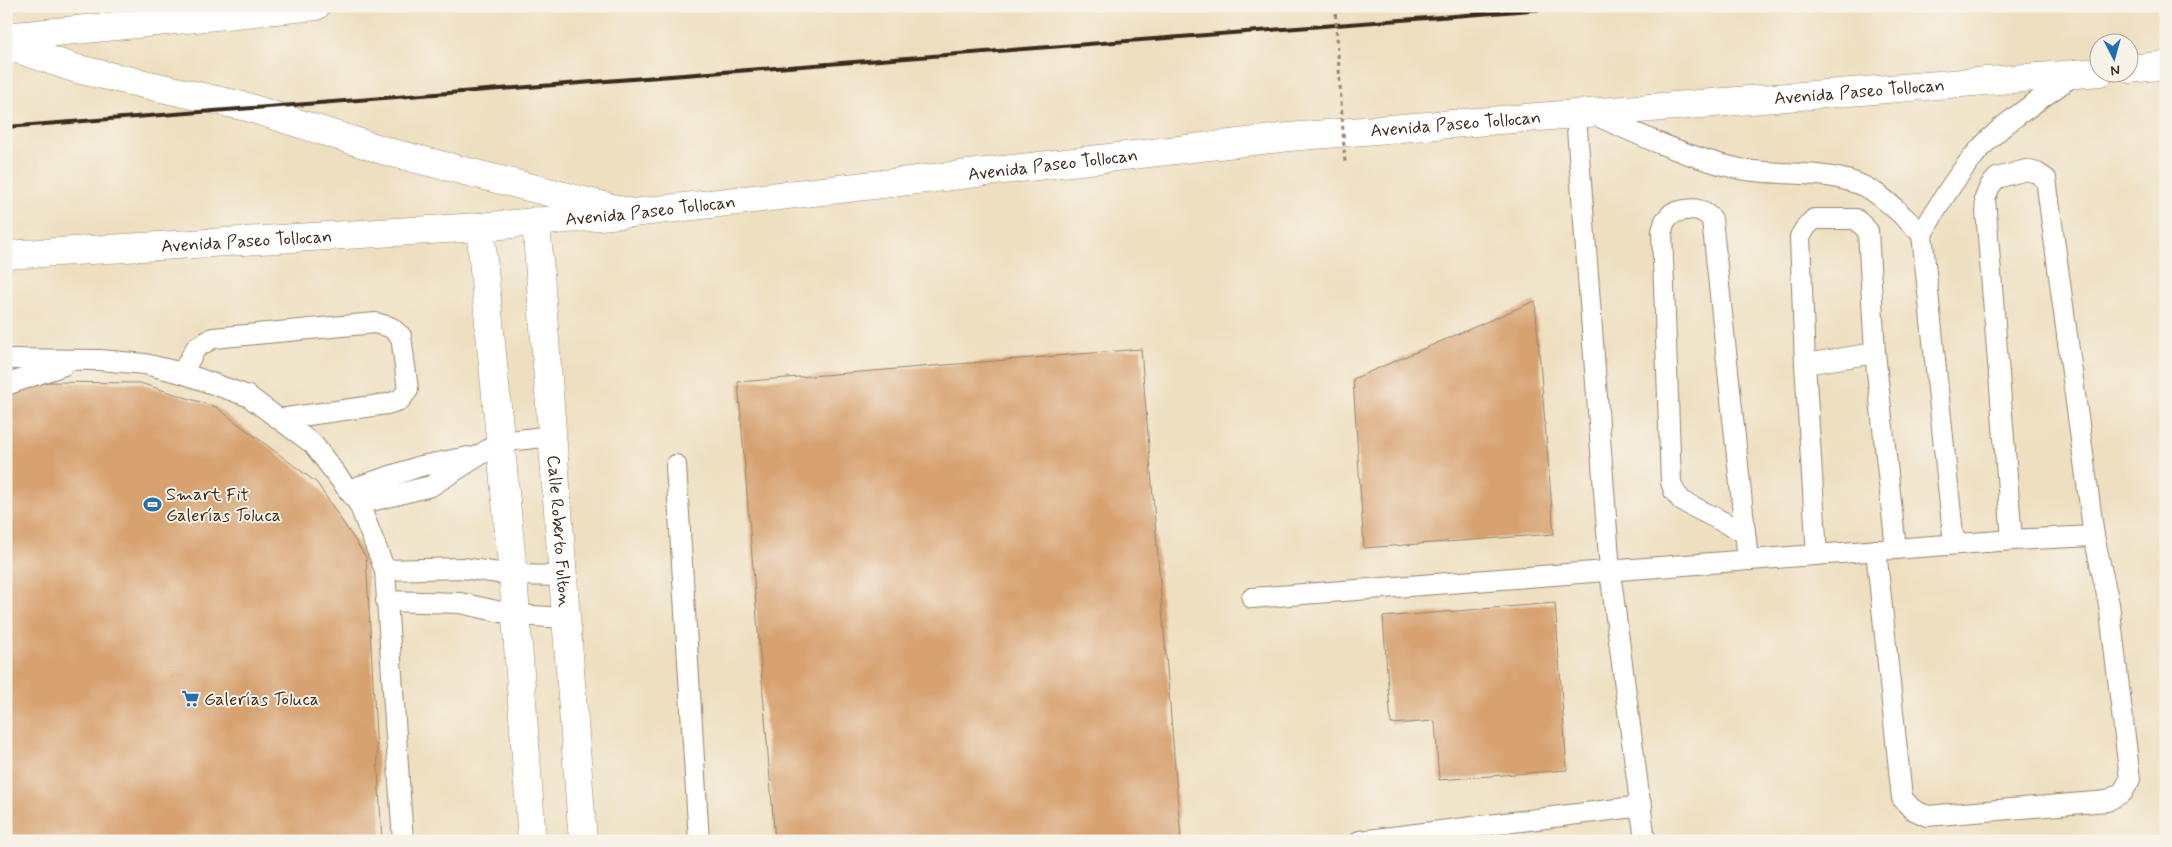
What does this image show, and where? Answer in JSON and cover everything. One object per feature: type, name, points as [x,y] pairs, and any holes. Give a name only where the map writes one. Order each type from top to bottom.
[{"type":"main road","points":[[6,37],[316,6]]},
{"type":"main road","points":[[6,45],[77,69],[247,108],[389,152],[632,213]]},
{"type":"main road","points":[[2140,67],[2166,65]]},
{"type":"main road","name":"Avenida Paseo Tollocan","points":[[6,255],[480,227],[632,213],[1289,137],[2086,73]]},
{"type":"main road","name":"Calle Roberto Fulton","points":[[536,221],[583,841]]},
{"type":"main road","points":[[480,227],[489,449],[513,575],[532,841]]},
{"type":"lane","points":[[1954,544],[1922,234],[1943,196],[1969,162],[1999,130],[2086,73]]},
{"type":"lane","points":[[1645,841],[1642,806],[1610,571],[1583,114],[1704,160],[1742,169],[1823,176],[1854,182],[1883,198],[1922,234]]},
{"type":"lane","points":[[1876,550],[1902,798],[1912,809],[1926,816],[2107,801],[2123,792],[2130,779],[2109,604],[2094,536],[2046,179],[2037,172],[2026,170],[1997,178],[1990,186],[1985,198],[2012,540]]},
{"type":"lane","points":[[1745,533],[1682,501],[1674,491],[1671,482],[1662,231],[1665,221],[1672,213],[1697,208],[1704,211],[1712,219],[1748,560]]},
{"type":"lane","points":[[1817,555],[1805,364],[1800,237],[1814,219],[1856,219],[1868,231],[1875,353],[1896,549]]},
{"type":"lane","points":[[182,373],[196,348],[213,338],[376,323],[390,327],[401,336],[408,390],[400,400],[387,404],[279,419]]},
{"type":"lane","points":[[1805,364],[1875,353]]},
{"type":"lane","points":[[6,359],[81,360],[146,364],[182,373],[248,396],[313,444],[353,497],[385,570],[403,841]]},
{"type":"lane","points":[[6,384],[81,360]]},
{"type":"lane","points":[[353,497],[431,486],[489,449],[552,436]]},
{"type":"lane","points":[[676,465],[699,841]]},
{"type":"lane","points":[[1252,598],[1954,544],[2094,536]]},
{"type":"lane","points":[[385,570],[463,568],[513,575],[562,576]]},
{"type":"lane","points":[[386,601],[460,603],[515,615],[566,618]]},
{"type":"lane","points":[[1360,841],[1642,806]]},
{"type":"path","points":[[1335,6],[1345,163]]},
{"type":"building","points":[[1535,301],[1554,534],[1364,548],[1353,379]]},
{"type":"building","points":[[1141,349],[1181,841],[775,841],[738,382]]},
{"type":"building","name":"Galerías Toluca","points":[[47,382],[140,383],[216,407],[317,483],[366,557],[382,841],[6,841],[6,392]]},
{"type":"building","points":[[1555,603],[1567,770],[1439,780],[1435,721],[1391,724],[1383,617]]},
{"type":"railway","points":[[6,127],[1583,6]]},
{"type":"place","name":"Smart Fit Galerías Toluca","points":[[152,504]]},
{"type":"place","name":"Galerías Toluca","points":[[190,699]]}]
